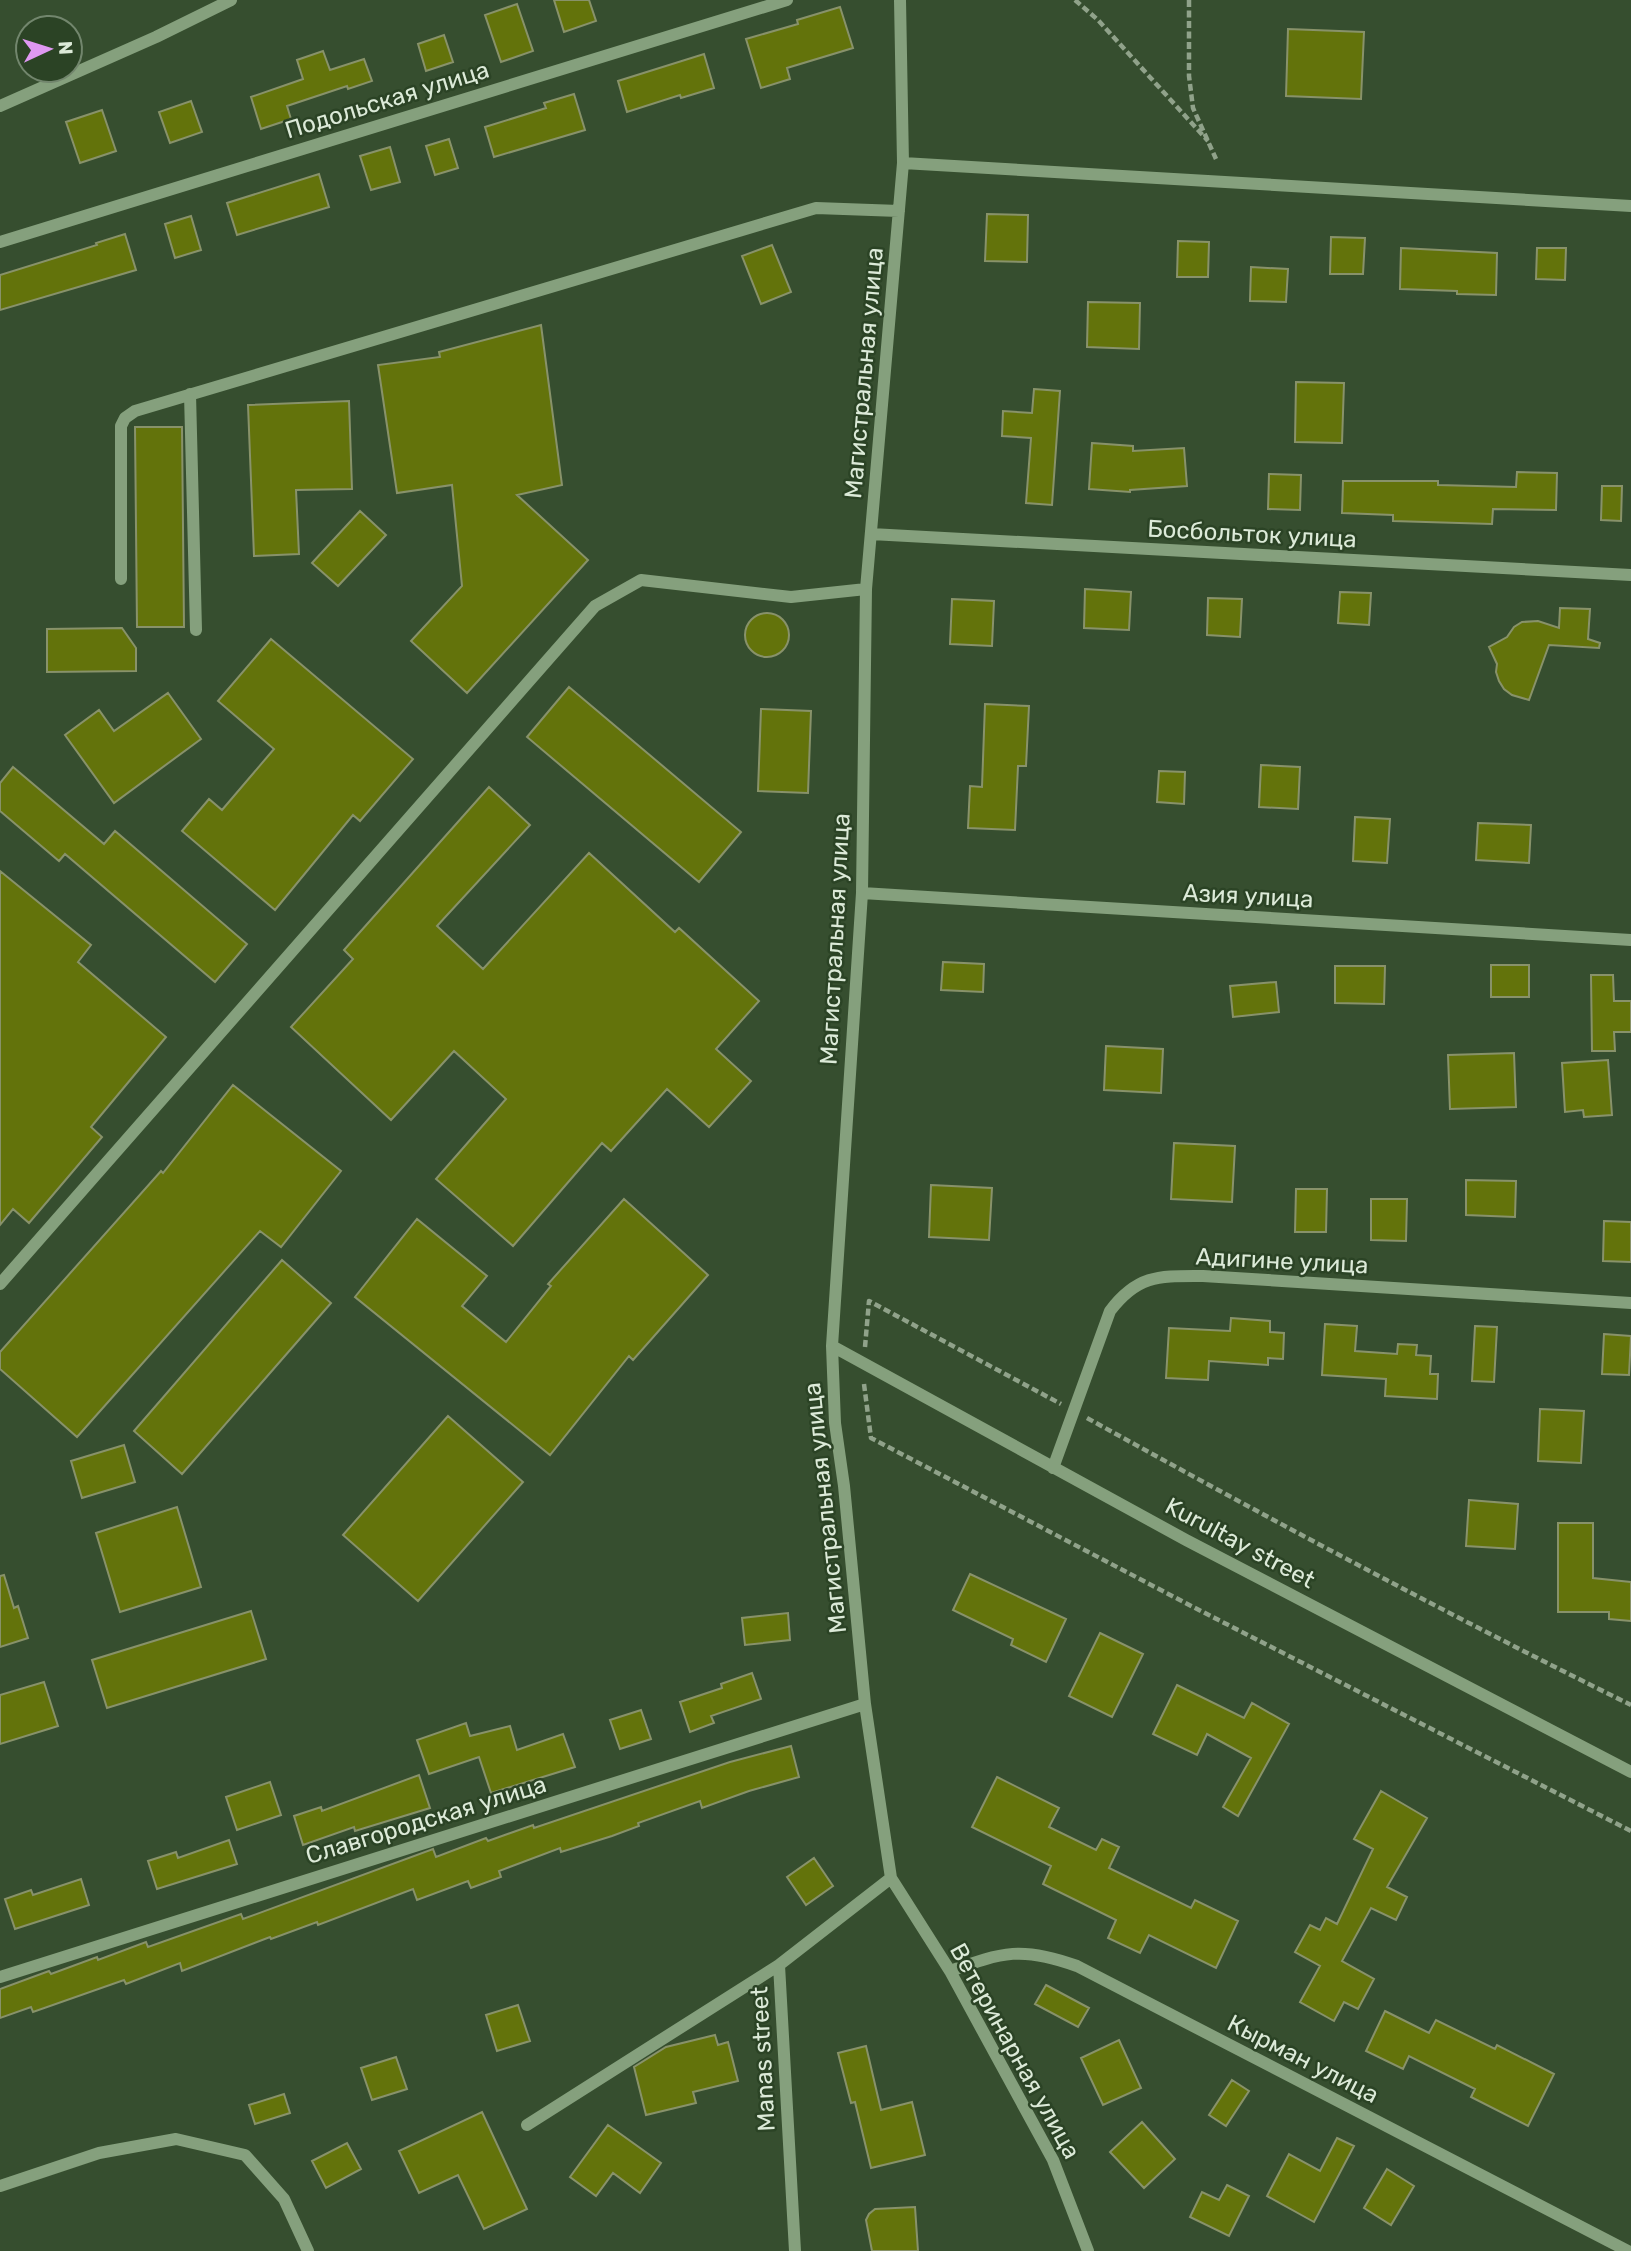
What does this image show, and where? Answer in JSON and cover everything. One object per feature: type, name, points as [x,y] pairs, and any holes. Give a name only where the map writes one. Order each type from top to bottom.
[{"type":"street","points":[[0,106],[156,37],[231,0]]},
{"type":"street","name":"Подольская улица","points":[[0,243],[787,0]]},
{"type":"street","name":"Магистральная улица","points":[[891,1878],[865,1704],[844,1486],[835,1423],[832,1346],[862,893],[866,589],[903,163],[900,0]]},
{"type":"street","points":[[903,163],[1631,206]]},
{"type":"street","points":[[121,579],[121,426],[125,418],[135,411],[816,208],[899,211]]},
{"type":"street","points":[[190,394],[196,630]]},
{"type":"street","name":"Босбольток улица","points":[[872,534],[1631,575]]},
{"type":"street","points":[[0,1284],[595,607],[641,580],[791,597],[866,589]]},
{"type":"street","name":"Азия улица","points":[[862,893],[1631,940]]},
{"type":"street","name":"Адигине улица","points":[[1053,1468],[1110,1311],[1123,1294],[1139,1283],[1167,1276],[1203,1276],[1631,1303]]},
{"type":"street","name":"Kurultay street","points":[[832,1346],[1053,1468],[1631,1772]]},
{"type":"street","name":"Славгородская улица","points":[[0,1977],[865,1704]]},
{"type":"street","name":"Manas street","points":[[795,2251],[779,1965],[891,1878]]},
{"type":"street","name":"Ветеринарная улица","points":[[891,1878],[950,1971],[1053,2160],[1087,2251]]},
{"type":"street","name":"Кырман улица","points":[[950,1971],[991,1956],[1021,1953],[1047,1955],[1077,1966],[1628,2251]]},
{"type":"street","points":[[527,2125],[779,1965]]},
{"type":"street","points":[[0,2186],[99,2153],[176,2139],[245,2155],[284,2199],[308,2251]]},
{"type":"path","points":[[1075,0],[1098,20],[1208,141]]},
{"type":"path","points":[[1189,0],[1189,76],[1193,108],[1216,159]]},
{"type":"path","points":[[869,1301],[1221,1493],[1631,1705]]},
{"type":"path","points":[[871,1438],[1199,1610],[1631,1831]]},
{"type":"building","points":[[554,0],[589,0],[596,21],[564,32]]},
{"type":"building","points":[[517,4],[533,51],[501,62],[485,15]]},
{"type":"building","points":[[840,7],[853,48],[787,68],[790,79],[761,88],[746,39],[798,24],[797,20]]},
{"type":"building","points":[[1288,29],[1364,32],[1361,99],[1286,96]]},
{"type":"building","points":[[444,35],[453,62],[426,71],[418,44]]},
{"type":"building","points":[[323,51],[330,70],[364,59],[372,81],[348,89],[347,86],[287,106],[291,119],[261,129],[251,97],[303,79],[297,60]]},
{"type":"building","points":[[704,54],[714,88],[681,98],[680,95],[627,112],[618,81]]},
{"type":"building","points":[[574,94],[585,130],[494,157],[485,127],[546,108],[544,103]]},
{"type":"building","points":[[191,101],[202,132],[170,143],[159,112]]},
{"type":"building","points":[[102,110],[116,151],[80,163],[66,122]]},
{"type":"building","points":[[449,139],[458,168],[435,175],[426,146]]},
{"type":"building","points":[[390,147],[400,182],[371,190],[360,156]]},
{"type":"building","points":[[319,174],[329,207],[237,235],[227,203]]},
{"type":"building","points":[[987,214],[1028,215],[1027,262],[985,261]]},
{"type":"building","points":[[191,216],[201,250],[175,258],[165,224]]},
{"type":"building","points":[[125,234],[136,270],[0,310],[0,275]]},
{"type":"building","points":[[1331,237],[1365,238],[1363,274],[1330,274]]},
{"type":"building","points":[[1178,241],[1209,242],[1208,277],[1177,277]]},
{"type":"building","points":[[772,245],[791,292],[761,304],[742,256]]},
{"type":"building","points":[[1401,248],[1497,253],[1496,295],[1400,289]]},
{"type":"building","points":[[1537,248],[1566,248],[1565,280],[1536,279]]},
{"type":"building","points":[[1251,267],[1288,269],[1286,302],[1250,301]]},
{"type":"building","points":[[1088,302],[1140,303],[1139,349],[1087,347]]},
{"type":"building","points":[[541,325],[562,485],[517,495],[588,560],[467,693],[411,641],[462,586],[452,485],[397,493],[378,365],[440,357],[439,352]]},
{"type":"building","points":[[1296,382],[1344,383],[1342,443],[1295,442]]},
{"type":"building","points":[[1034,389],[1060,391],[1052,505],[1026,503],[1031,438],[1002,436],[1003,411],[1032,413]]},
{"type":"building","points":[[349,401],[352,489],[296,490],[299,554],[254,556],[248,405]]},
{"type":"building","points":[[135,427],[182,427],[184,627],[137,627]]},
{"type":"building","points":[[1092,443],[1133,446],[1133,451],[1184,448],[1187,486],[1130,492],[1089,489]]},
{"type":"building","points":[[1517,472],[1557,473],[1556,510],[1493,509],[1492,524],[1393,521],[1393,515],[1342,513],[1343,481],[1438,481],[1438,485],[1516,487]]},
{"type":"building","points":[[1269,474],[1301,475],[1300,510],[1268,509]]},
{"type":"building","points":[[1602,486],[1622,486],[1621,521],[1601,520]]},
{"type":"building","points":[[360,511],[386,535],[338,586],[312,563]]},
{"type":"building","points":[[1085,589],[1131,592],[1129,630],[1084,628]]},
{"type":"building","points":[[1340,592],[1371,593],[1369,625],[1338,623]]},
{"type":"building","points":[[1208,598],[1242,599],[1240,637],[1207,635]]},
{"type":"building","points":[[952,599],[994,601],[992,646],[950,644]]},
{"type":"building","points":[[1560,608],[1590,609],[1588,639],[1600,643],[1599,648],[1549,645],[1529,700],[1512,695],[1499,681],[1497,664],[1489,647],[1507,637],[1514,627],[1522,622],[1538,621],[1559,628]]},
{"type":"building","points":[[767,613],[783,619],[789,635],[783,651],[767,657],[751,651],[745,635],[751,619]]},
{"type":"building","points":[[122,628],[136,648],[136,671],[47,672],[47,629]]},
{"type":"building","points":[[271,639],[413,759],[360,821],[353,815],[275,910],[182,831],[209,799],[222,810],[274,749],[218,701]]},
{"type":"building","points":[[569,687],[741,832],[699,882],[527,737]]},
{"type":"building","points":[[168,693],[201,739],[114,803],[65,735],[99,710],[114,731]]},
{"type":"building","points":[[985,704],[1029,706],[1026,766],[1018,766],[1015,830],[968,828],[970,786],[982,787]]},
{"type":"building","points":[[761,709],[811,711],[808,793],[758,791]]},
{"type":"building","points":[[1261,765],[1300,767],[1298,809],[1259,807]]},
{"type":"building","points":[[13,767],[104,844],[115,831],[247,944],[215,982],[65,854],[59,861],[0,811],[0,783]]},
{"type":"building","points":[[1159,771],[1185,772],[1184,804],[1157,802]]},
{"type":"building","points":[[489,787],[530,825],[437,926],[483,969],[589,853],[675,932],[679,928],[759,1001],[716,1049],[751,1081],[709,1127],[667,1089],[611,1151],[602,1143],[513,1246],[436,1179],[506,1099],[454,1051],[391,1120],[291,1027],[353,959],[344,950]]},
{"type":"building","points":[[1355,817],[1390,819],[1387,863],[1353,861]]},
{"type":"building","points":[[1478,823],[1531,825],[1529,863],[1476,860]]},
{"type":"building","points":[[0,871],[91,945],[78,962],[166,1037],[91,1127],[102,1137],[29,1223],[13,1209],[0,1225]]},
{"type":"building","points":[[943,962],[984,964],[983,992],[941,990]]},
{"type":"building","points":[[1491,965],[1529,965],[1529,997],[1491,997]]},
{"type":"building","points":[[1335,966],[1385,966],[1384,1004],[1335,1003]]},
{"type":"building","points":[[1591,975],[1613,975],[1614,1001],[1631,1001],[1631,1032],[1614,1032],[1615,1051],[1592,1051]]},
{"type":"building","points":[[1276,982],[1279,1012],[1233,1017],[1230,986]]},
{"type":"building","points":[[1106,1046],[1163,1049],[1161,1093],[1104,1090]]},
{"type":"building","points":[[1514,1053],[1516,1107],[1450,1109],[1448,1055]]},
{"type":"building","points":[[1608,1060],[1612,1115],[1584,1117],[1583,1110],[1565,1112],[1562,1063]]},
{"type":"building","points":[[233,1085],[341,1171],[281,1247],[260,1231],[77,1437],[0,1369],[0,1352],[161,1171],[163,1173]]},
{"type":"building","points":[[1174,1143],[1235,1146],[1232,1202],[1171,1199]]},
{"type":"building","points":[[1466,1180],[1516,1181],[1515,1217],[1466,1215]]},
{"type":"building","points":[[931,1185],[992,1188],[989,1240],[929,1237]]},
{"type":"building","points":[[1296,1189],[1327,1189],[1326,1232],[1295,1232]]},
{"type":"building","points":[[624,1199],[708,1275],[633,1360],[629,1356],[550,1455],[355,1297],[417,1219],[487,1276],[462,1306],[506,1342],[551,1286],[548,1284]]},
{"type":"building","points":[[1371,1199],[1407,1199],[1406,1241],[1371,1240]]},
{"type":"building","points":[[1604,1221],[1631,1222],[1631,1262],[1603,1261]]},
{"type":"building","points":[[282,1260],[331,1303],[182,1474],[134,1431]]},
{"type":"building","points":[[1231,1318],[1270,1321],[1270,1332],[1284,1333],[1283,1359],[1268,1358],[1268,1365],[1209,1361],[1208,1380],[1166,1378],[1169,1328],[1230,1331]]},
{"type":"building","points":[[1325,1324],[1357,1326],[1355,1351],[1397,1354],[1398,1344],[1417,1345],[1416,1355],[1431,1356],[1430,1374],[1438,1374],[1437,1399],[1385,1396],[1386,1379],[1322,1375]]},
{"type":"building","points":[[1475,1326],[1497,1327],[1494,1382],[1472,1381]]},
{"type":"building","points":[[1604,1334],[1631,1336],[1629,1375],[1602,1374]]},
{"type":"building","points":[[1540,1409],[1584,1411],[1581,1463],[1538,1461]]},
{"type":"building","points":[[448,1416],[523,1482],[418,1601],[343,1535]]},
{"type":"building","points":[[124,1445],[135,1482],[82,1498],[71,1461]]},
{"type":"building","points":[[1469,1500],[1518,1504],[1515,1549],[1466,1546]]},
{"type":"building","points":[[177,1507],[201,1587],[120,1612],[96,1533]]},
{"type":"building","points":[[1558,1523],[1593,1523],[1593,1578],[1631,1582],[1631,1621],[1609,1619],[1609,1612],[1558,1612]]},
{"type":"building","points":[[970,1574],[1066,1619],[1046,1662],[1011,1645],[1013,1639],[953,1610]]},
{"type":"building","points":[[4,1575],[14,1608],[18,1606],[28,1638],[0,1647],[0,1576]]},
{"type":"building","points":[[251,1611],[266,1659],[107,1708],[92,1660]]},
{"type":"building","points":[[788,1613],[790,1640],[745,1645],[742,1618]]},
{"type":"building","points":[[1100,1633],[1143,1654],[1112,1717],[1069,1696]]},
{"type":"building","points":[[752,1673],[761,1699],[711,1716],[714,1723],[690,1732],[680,1702],[722,1688],[721,1684]]},
{"type":"building","points":[[44,1682],[58,1726],[0,1744],[0,1695]]},
{"type":"building","points":[[1177,1685],[1244,1718],[1252,1703],[1289,1724],[1238,1816],[1223,1807],[1251,1758],[1207,1734],[1197,1755],[1153,1734]]},
{"type":"building","points":[[641,1710],[651,1739],[620,1749],[610,1720]]},
{"type":"building","points":[[466,1723],[470,1736],[510,1726],[517,1750],[563,1734],[575,1767],[491,1793],[479,1757],[429,1774],[417,1740]]},
{"type":"building","points":[[791,1746],[799,1777],[702,1808],[700,1801],[638,1823],[639,1826],[612,1836],[561,1852],[560,1848],[499,1871],[501,1877],[471,1888],[468,1881],[417,1900],[413,1889],[318,1925],[317,1922],[271,1939],[270,1937],[182,1971],[180,1963],[126,1984],[124,1980],[33,2012],[31,2007],[0,2018],[0,1989],[49,1971],[51,1974],[97,1957],[98,1960],[146,1942],[148,1947],[241,1914],[243,1919],[433,1849],[436,1857],[486,1838],[488,1841],[533,1825],[534,1828],[730,1762]]},
{"type":"building","points":[[419,1775],[430,1808],[355,1831],[354,1827],[303,1845],[294,1816],[321,1807],[322,1811]]},
{"type":"building","points":[[997,1777],[1059,1808],[1049,1827],[1096,1850],[1102,1839],[1119,1847],[1109,1868],[1191,1908],[1195,1900],[1238,1921],[1216,1968],[1149,1935],[1140,1953],[1108,1938],[1116,1920],[1043,1884],[1051,1866],[972,1827]]},
{"type":"building","points":[[270,1782],[281,1815],[237,1830],[226,1797]]},
{"type":"building","points":[[1381,1791],[1427,1818],[1387,1887],[1407,1897],[1396,1920],[1371,1908],[1342,1961],[1374,1979],[1358,2009],[1344,2002],[1334,2021],[1300,2002],[1320,1966],[1295,1952],[1310,1925],[1320,1930],[1326,1918],[1337,1924],[1373,1849],[1354,1839]]},
{"type":"building","points":[[229,1840],[237,1864],[157,1889],[148,1861],[176,1852],[178,1858]]},
{"type":"building","points":[[814,1858],[833,1886],[806,1905],[787,1877]]},
{"type":"building","points":[[81,1879],[89,1905],[15,1929],[5,1899],[31,1890],[33,1895]]},
{"type":"building","points":[[1046,1985],[1089,2008],[1078,2027],[1035,2004]]},
{"type":"building","points":[[518,2005],[530,2041],[497,2051],[486,2015]]},
{"type":"building","points":[[1385,2011],[1429,2033],[1436,2020],[1495,2049],[1497,2045],[1554,2074],[1528,2126],[1471,2097],[1475,2089],[1409,2056],[1403,2069],[1366,2051]]},
{"type":"building","points":[[715,2035],[718,2045],[728,2042],[738,2081],[693,2092],[696,2103],[646,2115],[634,2067],[666,2047]]},
{"type":"building","points":[[1119,2040],[1141,2088],[1103,2105],[1081,2058]]},
{"type":"building","points":[[866,2046],[881,2110],[912,2102],[925,2155],[871,2168],[855,2102],[851,2103],[838,2053]]},
{"type":"building","points":[[396,2057],[407,2089],[372,2100],[361,2068]]},
{"type":"building","points":[[1232,2080],[1249,2091],[1226,2126],[1209,2115]]},
{"type":"building","points":[[284,2094],[290,2113],[255,2124],[249,2105]]},
{"type":"building","points":[[482,2112],[527,2209],[484,2229],[458,2175],[419,2193],[399,2151]]},
{"type":"building","points":[[1142,2122],[1175,2159],[1144,2188],[1110,2152]]},
{"type":"building","points":[[608,2125],[661,2163],[640,2193],[613,2173],[596,2196],[570,2177]]},
{"type":"building","points":[[1337,2138],[1354,2146],[1314,2222],[1267,2196],[1289,2154],[1320,2171]]},
{"type":"building","points":[[347,2143],[361,2169],[326,2188],[312,2161]]},
{"type":"building","points":[[1387,2169],[1414,2186],[1391,2225],[1364,2208]]},
{"type":"building","points":[[1227,2185],[1249,2196],[1229,2236],[1190,2217],[1202,2192],[1219,2200]]},
{"type":"building","points":[[915,2207],[918,2251],[872,2251],[866,2220],[869,2214],[875,2209]]}]
